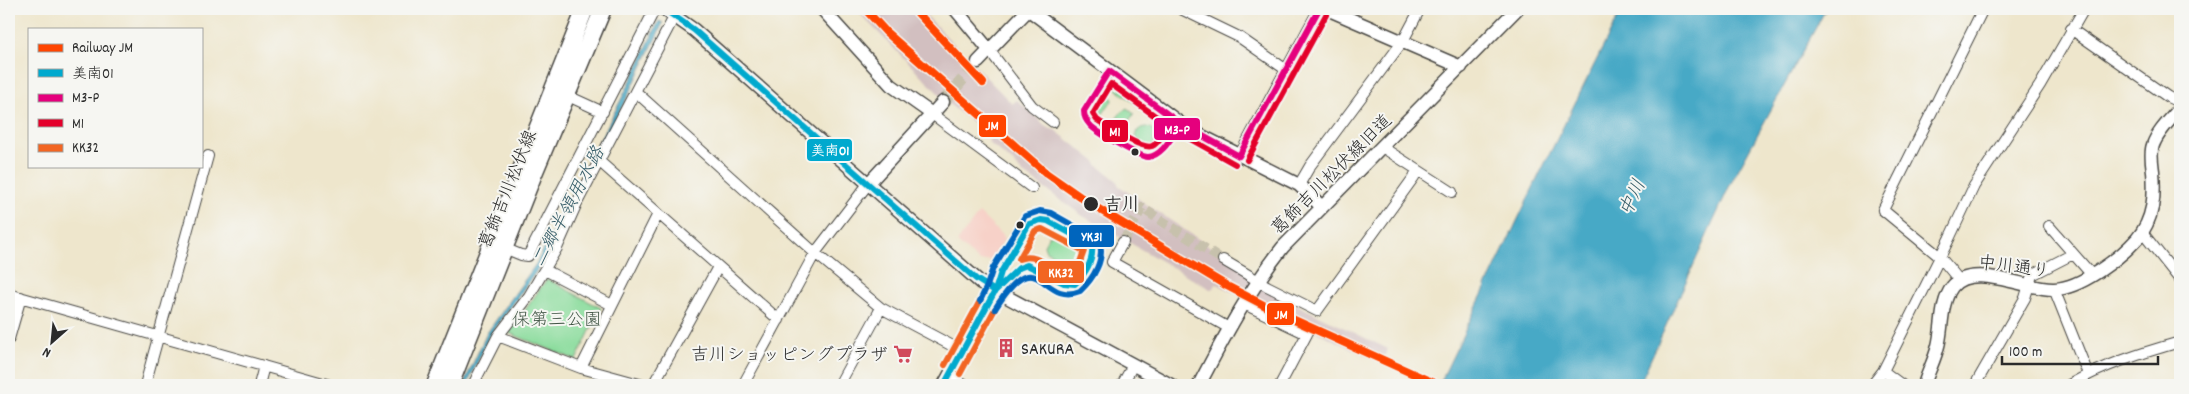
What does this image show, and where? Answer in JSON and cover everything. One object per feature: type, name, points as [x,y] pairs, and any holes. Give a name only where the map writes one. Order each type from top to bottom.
[{"type":"main road","name":"葛飾吉川松伏線","points":[[435,385],[585,9]]},
{"type":"main road","name":"葛飾吉川松伏線","points":[[450,385],[504,248],[603,9]]},
{"type":"street","points":[[504,248],[520,255],[528,256],[655,9]]},
{"type":"street","points":[[664,9],[678,11],[688,20],[694,30],[976,279],[1171,385]]},
{"type":"street","points":[[822,9],[891,85],[1032,188]]},
{"type":"street","points":[[954,9],[990,51],[1032,106],[1053,122]]},
{"type":"street","points":[[978,62],[1029,9],[1181,124],[1239,156],[1299,185],[1322,207]]},
{"type":"street","points":[[1181,9],[1239,37],[1286,69]]},
{"type":"street","points":[[1239,156],[1319,9]]},
{"type":"street","points":[[1327,9],[1461,67]]},
{"type":"street","points":[[1299,185],[1305,172],[1403,41],[1420,9]]},
{"type":"street","name":"葛飾吉川松伏線旧道","points":[[1199,385],[1229,328],[1258,281],[1283,247],[1517,9]]},
{"type":"street","points":[[1959,280],[1940,257],[1883,210],[1983,9]]},
{"type":"street","points":[[1872,385],[1882,371],[1974,186],[2040,85],[2084,9]]},
{"type":"street","points":[[473,385],[498,336],[529,296],[545,270],[678,11]]},
{"type":"street","points":[[2071,29],[2180,104]]},
{"type":"street","points":[[636,92],[815,254],[881,308],[962,351]]},
{"type":"street","points":[[568,96],[603,112]]},
{"type":"street","points":[[743,385],[815,254],[868,184],[943,102]]},
{"type":"street","name":"中川通り","points":[[1924,385],[1938,348],[1947,296],[1951,288],[1959,280],[1977,276],[2054,290],[2076,284],[2092,275],[2128,248],[2142,232],[2151,216],[2154,203],[2151,153],[2153,145],[2180,108]]},
{"type":"street","points":[[1382,147],[1452,192]]},
{"type":"street","points":[[145,385],[208,156]]},
{"type":"street","points":[[600,162],[779,320]]},
{"type":"street","points":[[1223,260],[1258,281],[1317,311],[1418,170]]},
{"type":"street","points":[[580,368],[658,214]]},
{"type":"street","points":[[2049,226],[2092,275]]},
{"type":"street","points":[[2142,232],[2180,280]]},
{"type":"street","points":[[1122,242],[1112,262],[1229,328]]},
{"type":"street","points":[[1975,385],[2021,306],[2032,275],[2073,254]]},
{"type":"street","points":[[653,385],[718,267]]},
{"type":"street","points":[[545,270],[612,304]]},
{"type":"street","points":[[2054,290],[2088,374]]},
{"type":"street","points":[[965,385],[947,381],[995,291]]},
{"type":"street","points":[[9,294],[328,385]]},
{"type":"street","points":[[9,339],[20,297]]},
{"type":"street","points":[[1244,304],[1307,334],[1280,385]]},
{"type":"street","points":[[839,385],[881,308]]},
{"type":"street","points":[[498,336],[580,368],[643,385]]},
{"type":"street","points":[[2069,385],[2088,374],[2132,356],[2180,342]]},
{"type":"street","points":[[1122,385],[1133,365]]},
{"type":"street","points":[[259,385],[264,366]]},
{"type":"street","points":[[1882,371],[1902,385]]},
{"type":"street","points":[[291,385],[294,375]]},
{"type":"shaded area","points":[[855,9],[920,9],[1012,104],[1017,100],[1048,128],[1055,130],[1096,162],[1116,180],[1119,186],[1297,305],[1388,349],[1382,363],[1216,284],[1212,290],[1083,216],[1019,170],[1017,166],[988,142],[991,137],[950,105]]},
{"type":"shaded area","points":[[979,213],[1005,238],[992,260],[979,261],[957,242]]},
{"type":"green space","points":[[1111,80],[1172,125],[1168,127],[1162,124],[1111,85]]},
{"type":"green space","points":[[1103,94],[1107,94],[1113,99],[1099,119],[1092,113],[1093,107]]},
{"type":"green space","points":[[1127,108],[1134,114],[1117,135],[1111,130],[1112,127],[1119,115]]},
{"type":"green space","points":[[1146,127],[1154,130],[1157,138],[1154,146],[1146,149],[1138,146],[1135,138],[1138,130]]},
{"type":"green space","points":[[1049,235],[1063,238],[1077,248],[1082,256],[1077,264],[1072,265],[1046,251],[1044,245]]},
{"type":"green space","name":"保第三公園","points":[[547,279],[601,308],[576,360],[509,333]]},
{"type":"water","name":"中川","points":[[1622,9],[1826,9],[1730,185],[1639,385],[1439,385],[1539,175]]},
{"type":"water","name":"二郷半領用水路","points":[[659,21],[663,23],[631,90],[540,266],[490,336],[467,385],[463,385],[487,333],[536,264],[627,88]]},
{"type":"tunnel","points":[[943,102],[978,62]]},
{"type":"tunnel","points":[[1123,242],[1142,208],[1223,260]]},
{"type":"rail line","name":"JM","points":[[865,9],[886,32],[1046,173],[1092,205],[1227,286],[1281,314],[1438,385]]},
{"type":"rail line","name":"JM","points":[[914,9],[983,83]]},
{"type":"transit line","name":"美南01","points":[[664,9],[694,30],[976,279],[995,291]]},
{"type":"transit line","name":"M3-P","points":[[1239,156],[1319,9]]},
{"type":"transit line","name":"M1","points":[[1247,160],[1327,13]]},
{"type":"transit line","name":"M3-P","points":[[1109,71],[1181,124],[1163,149],[1153,156],[1143,156],[1118,144],[1090,125],[1084,115],[1084,111],[1109,71]]},
{"type":"transit line","name":"M1","points":[[1111,84],[1169,126],[1154,145],[1149,146],[1135,142],[1097,120],[1093,114],[1111,84]]},
{"type":"transit line","name":"M3-P","points":[[1181,124],[1239,156]]},
{"type":"transit line","name":"M1","points":[[1183,135],[1235,164]]},
{"type":"transit line","name":"YK31","points":[[980,301],[993,268],[1025,216],[1040,211],[1051,213],[1099,240],[1101,254],[1097,268],[1094,275],[1080,291],[1067,293],[1056,290],[1031,276],[1022,278],[1010,288],[995,309]]},
{"type":"transit line","name":"美南01","points":[[1041,220],[1048,221],[1092,245],[1092,256],[1082,276],[1075,284],[1064,283],[1027,265],[1019,268],[995,291],[1001,272],[1029,224],[1041,220]]},
{"type":"transit line","name":"KK32","points":[[1042,229],[1084,251],[1080,262],[1071,275],[1058,271],[1033,258],[1019,259],[1035,231],[1042,229]]},
{"type":"transit line","name":"美南01","points":[[944,385],[995,291]]},
{"type":"transit line","name":"KK32","points":[[945,365],[980,301]]},
{"type":"transit line","name":"KK32","points":[[960,374],[995,309]]},
{"type":"place","name":"吉川","points":[[1091,204]]},
{"type":"place","name":"SAKURA","points":[[1006,348]]},
{"type":"place","name":"吉川ショッピングプラザ","points":[[903,354]]}]
